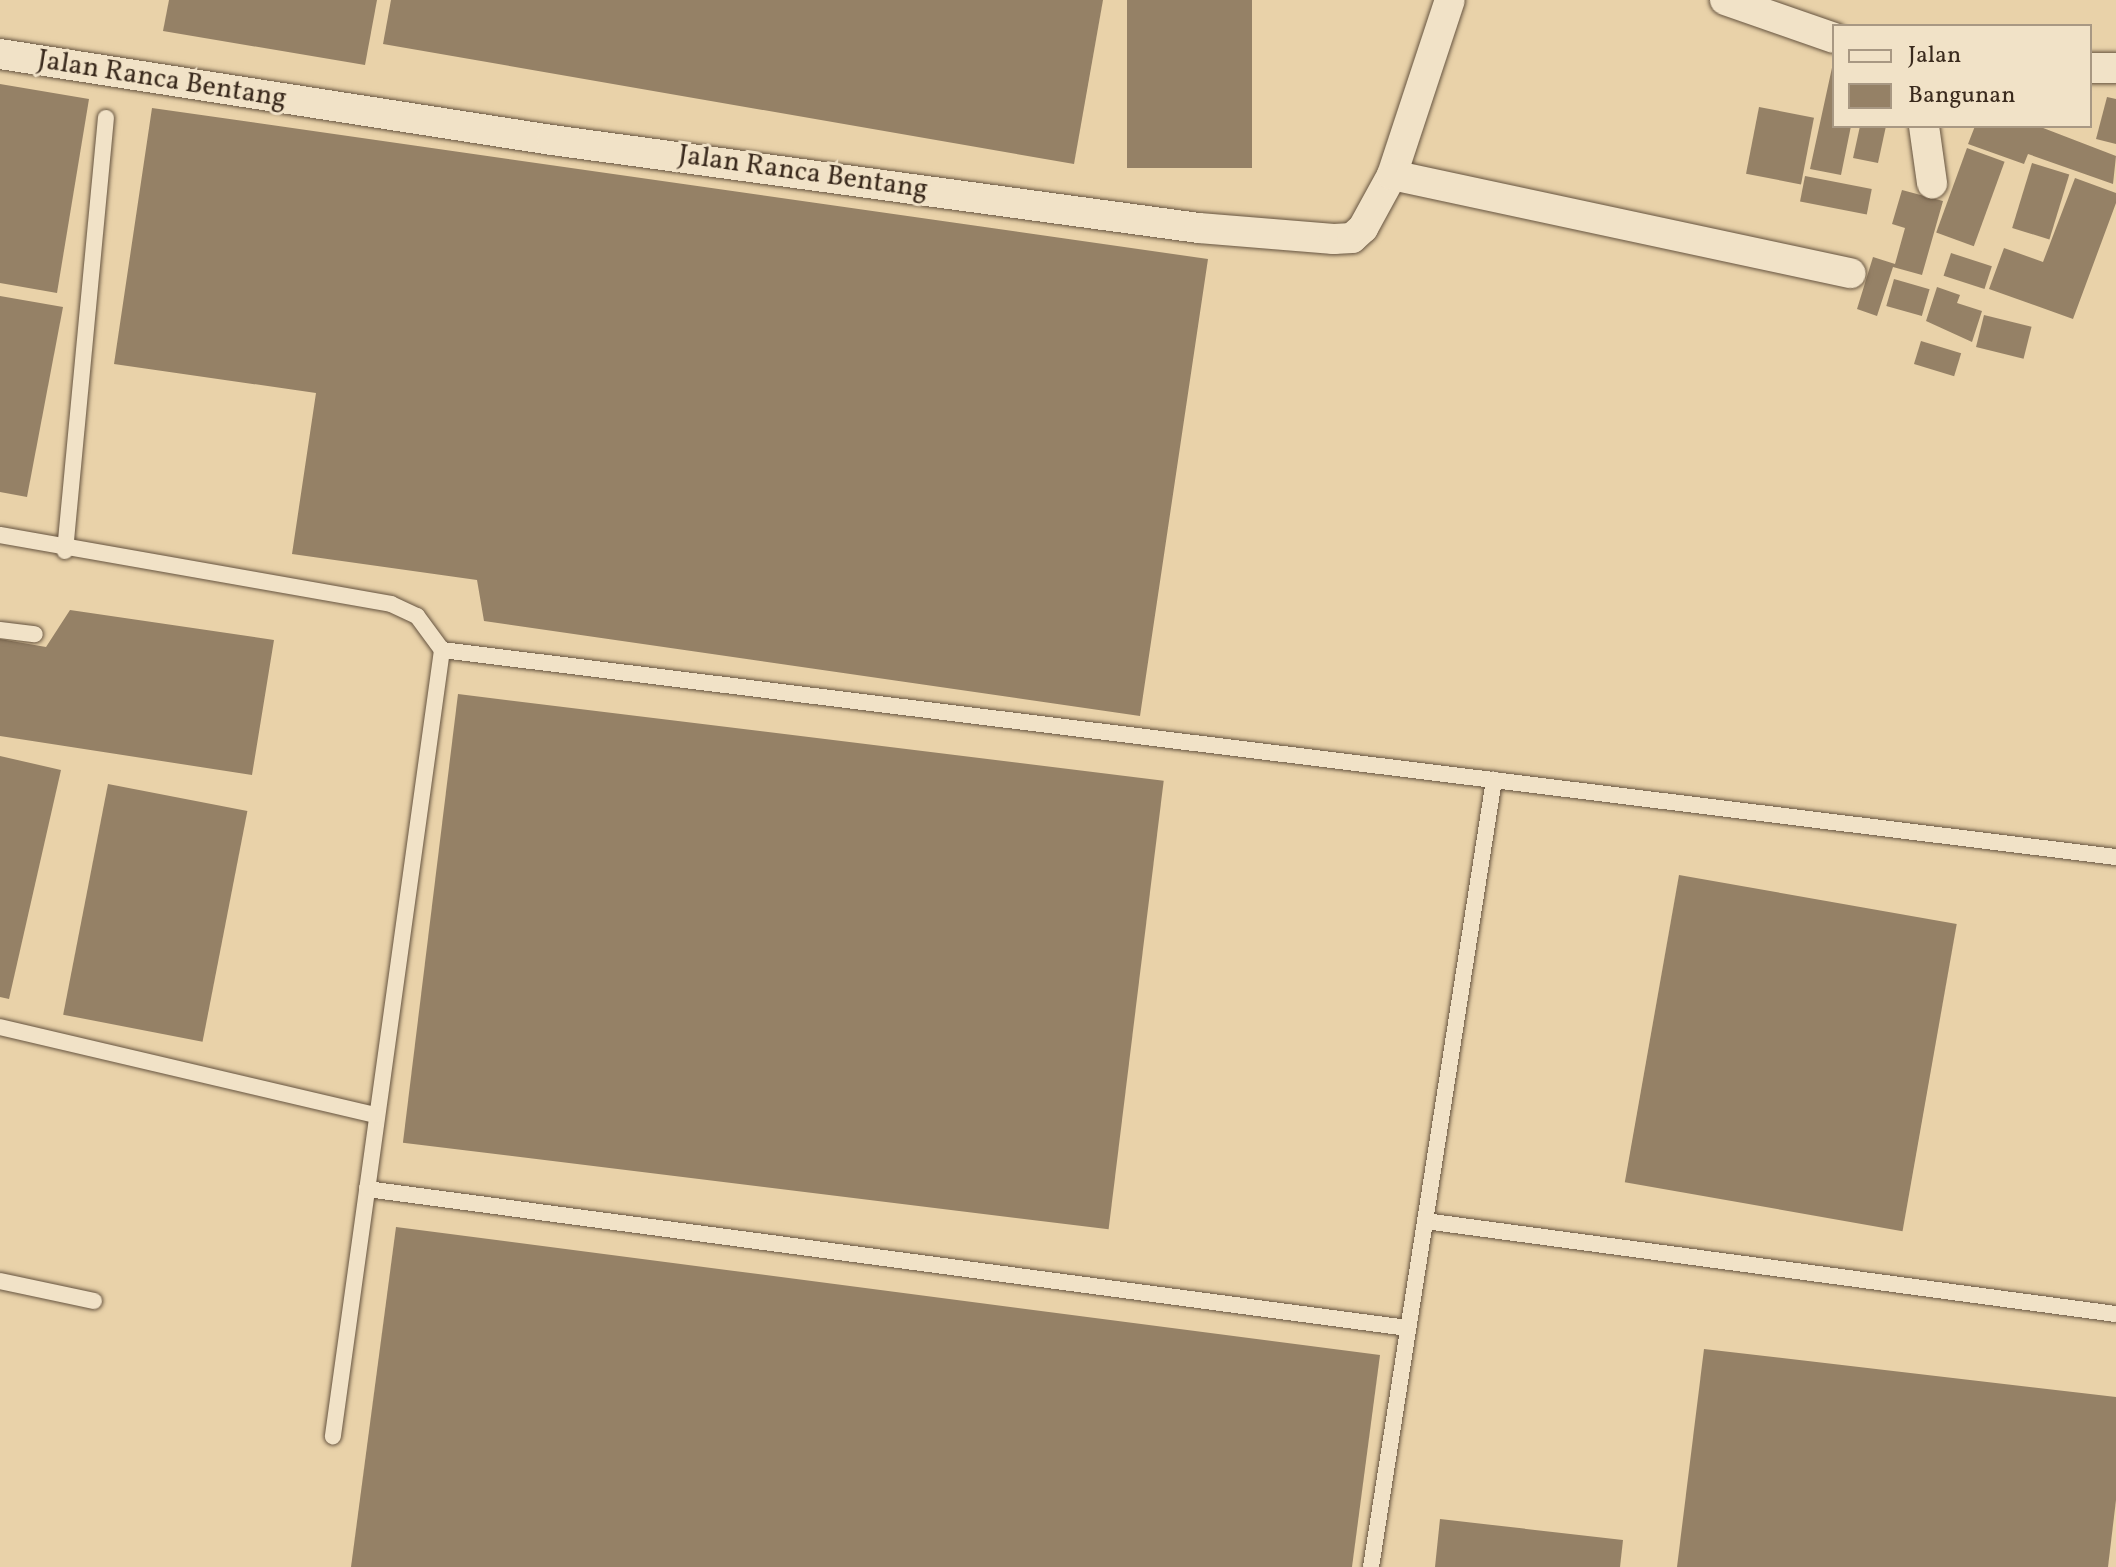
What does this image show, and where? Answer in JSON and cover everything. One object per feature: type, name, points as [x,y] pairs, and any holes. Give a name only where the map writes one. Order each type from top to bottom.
[{"type":"street","name":"Jalan Ranca Bentang","points":[[0,54],[552,140],[1199,228],[1352,238],[1392,175],[1450,0]]},
{"type":"street","points":[[1725,0],[1832,37]]},
{"type":"street","points":[[2092,68],[2116,68]]},
{"type":"street","points":[[1924,128],[1932,183]]},
{"type":"street","points":[[1392,175],[1851,273]]},
{"type":"lane","points":[[65,551],[106,118]]},
{"type":"lane","points":[[0,535],[65,551],[391,604],[417,616],[442,650],[375,1115],[333,1436]]},
{"type":"lane","points":[[0,630],[35,634]]},
{"type":"lane","points":[[442,650],[2116,857]]},
{"type":"lane","points":[[1371,1567],[1494,780]]},
{"type":"lane","points":[[0,1027],[375,1115]]},
{"type":"lane","points":[[367,1189],[1408,1328]]},
{"type":"lane","points":[[1425,1221],[2116,1314]]},
{"type":"lane","points":[[0,1281],[94,1301]]},
{"type":"building","points":[[169,0],[377,0],[365,65],[163,31]]},
{"type":"building","points":[[391,0],[1103,0],[1074,164],[383,44]]},
{"type":"building","points":[[1127,0],[1252,0],[1252,168],[1127,168]]},
{"type":"building","points":[[1832,68],[1832,128],[1851,128],[1841,175],[1810,169]]},
{"type":"building","points":[[0,84],[89,99],[57,293],[0,283]]},
{"type":"building","points":[[2107,97],[2116,99],[2116,144],[2096,139]]},
{"type":"building","points":[[1759,107],[1814,118],[1801,184],[1746,174]]},
{"type":"building","points":[[152,108],[1208,259],[1140,716],[484,621],[477,580],[292,554],[316,393],[114,364]]},
{"type":"building","points":[[1860,128],[1886,128],[1878,163],[1853,158]]},
{"type":"building","points":[[1974,128],[2043,128],[2116,156],[2113,184],[2028,154],[2024,164],[1968,144]]},
{"type":"building","points":[[1967,148],[2005,162],[1974,246],[1936,233]]},
{"type":"building","points":[[2032,163],[2069,174],[2049,239],[2012,228]]},
{"type":"building","points":[[1805,176],[1872,189],[1867,214],[1800,202]]},
{"type":"building","points":[[2075,178],[2116,193],[2116,203],[2073,319],[1989,289],[2004,248],[2043,262]]},
{"type":"building","points":[[1902,190],[1943,201],[1922,275],[1893,267],[1877,316],[1857,309],[1873,257],[1895,264],[1905,228],[1892,224]]},
{"type":"building","points":[[1951,253],[1992,266],[1984,289],[1944,276]]},
{"type":"building","points":[[1894,279],[1930,289],[1922,316],[1886,306]]},
{"type":"building","points":[[1937,287],[1960,295],[1957,303],[1982,311],[1972,342],[1926,321]]},
{"type":"building","points":[[0,296],[63,307],[27,497],[0,492]]},
{"type":"building","points":[[1984,315],[2032,327],[2024,359],[1976,347]]},
{"type":"building","points":[[1921,341],[1961,353],[1954,376],[1914,364]]},
{"type":"building","points":[[70,610],[274,640],[252,775],[0,736],[0,639],[46,647]]},
{"type":"building","points":[[458,694],[1164,781],[1109,1229],[403,1143]]},
{"type":"building","points":[[0,756],[61,770],[9,999],[0,997]]},
{"type":"building","points":[[108,784],[247,811],[203,1042],[63,1015]]},
{"type":"building","points":[[1679,875],[1957,924],[1903,1231],[1625,1182]]},
{"type":"building","points":[[396,1227],[1380,1355],[1352,1567],[351,1567]]},
{"type":"building","points":[[1704,1349],[2116,1397],[2116,1500],[2108,1567],[1677,1567]]},
{"type":"building","points":[[1440,1519],[1623,1540],[1620,1567],[1435,1567]]}]
